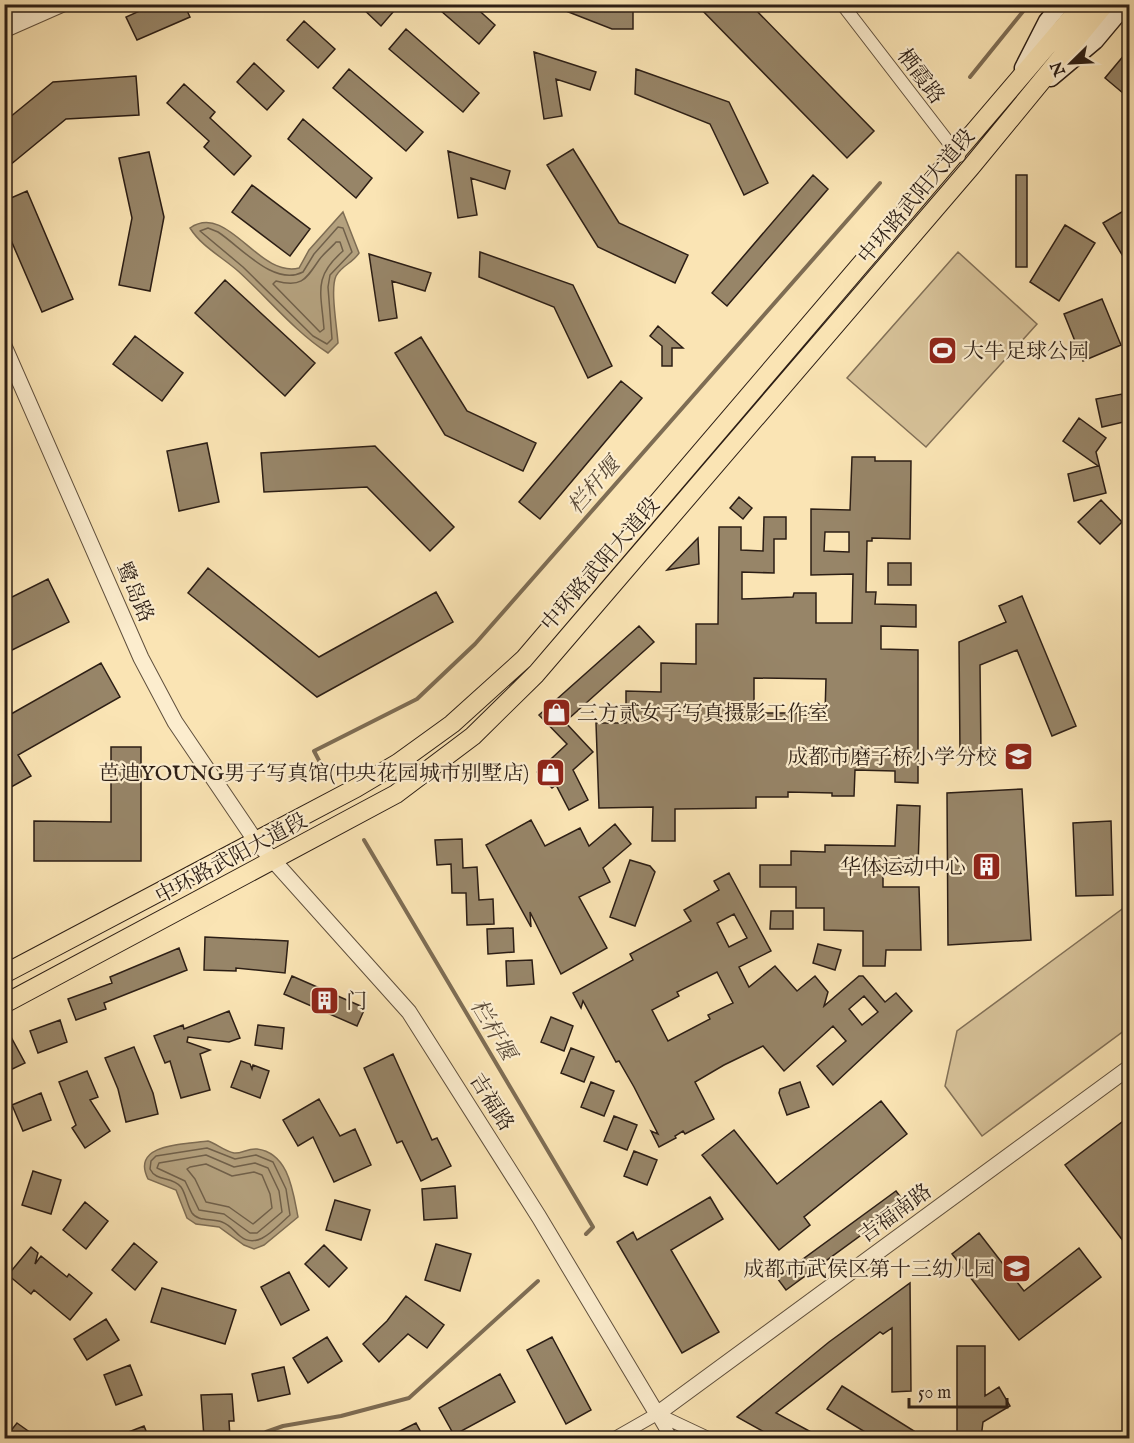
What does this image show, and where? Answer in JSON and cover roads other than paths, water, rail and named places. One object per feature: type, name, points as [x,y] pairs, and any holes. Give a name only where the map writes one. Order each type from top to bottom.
[{"type":"main road","points":[[1017,80],[1047,21],[1061,4]]},
{"type":"main road","name":"中环路武阳大道段","points":[[4,974],[398,763],[452,724],[524,659],[1083,4]]},
{"type":"main road","name":"中环路武阳大道段","points":[[4,1004],[396,794],[473,736],[536,674],[971,167],[1105,4]]},
{"type":"main road","points":[[1029,96],[1095,41],[1126,4]]},
{"type":"street","points":[[4,15],[30,4]]},
{"type":"street","points":[[4,30],[63,4]]},
{"type":"street","name":"栖霞路","points":[[842,4],[955,152],[971,167]]},
{"type":"street","name":"鹭岛路","points":[[4,346],[141,658],[175,722],[255,840]]},
{"type":"street","name":"吉福路","points":[[255,840],[409,1012],[539,1216],[657,1414]]},
{"type":"street","name":"吉福南路","points":[[657,1414],[1130,1067]]},
{"type":"street","points":[[615,1438],[657,1414]]},
{"type":"street","points":[[657,1414],[671,1438]]},
{"type":"street","points":[[657,1414],[708,1438]]},
{"type":"water","points":[[343,212],[359,253],[341,269],[334,282],[338,343],[328,353],[292,325],[238,271],[212,251],[190,228],[204,223],[217,225],[270,262],[284,268],[299,268],[309,250]]},
{"type":"water","points":[[208,1141],[234,1153],[254,1149],[268,1152],[283,1166],[288,1175],[298,1217],[264,1245],[254,1249],[244,1245],[219,1227],[196,1224],[187,1218],[176,1190],[148,1179],[145,1167],[147,1158],[153,1152],[175,1145]]},
{"type":"waterway","name":"栏杆堰","points":[[970,77],[1029,4]]},
{"type":"waterway","name":"栏杆堰","points":[[325,772],[314,751],[417,699],[475,644],[880,183]]},
{"type":"waterway","name":"栏杆堰","points":[[364,840],[593,1227],[586,1234]]},
{"type":"waterway","name":"栏杆堰","points":[[260,1438],[266,1432],[283,1426],[341,1416],[409,1398],[538,1281]]},
{"type":"place","name":"大牛足球公园","points":[[942,351]]},
{"type":"place","name":"三方贰女子写真摄影工作室","points":[[556,713]]},
{"type":"place","name":"成都市磨子桥小学分校","points":[[1018,757]]},
{"type":"place","name":"芭迪YOUNG男子写真馆(中央花园城市别墅店)","points":[[550,773]]},
{"type":"place","name":"华体运动中心","points":[[987,867]]},
{"type":"place","name":"门","points":[[325,1001]]},
{"type":"place","name":"成都市武侯区第十三幼儿园","points":[[1016,1269]]}]
